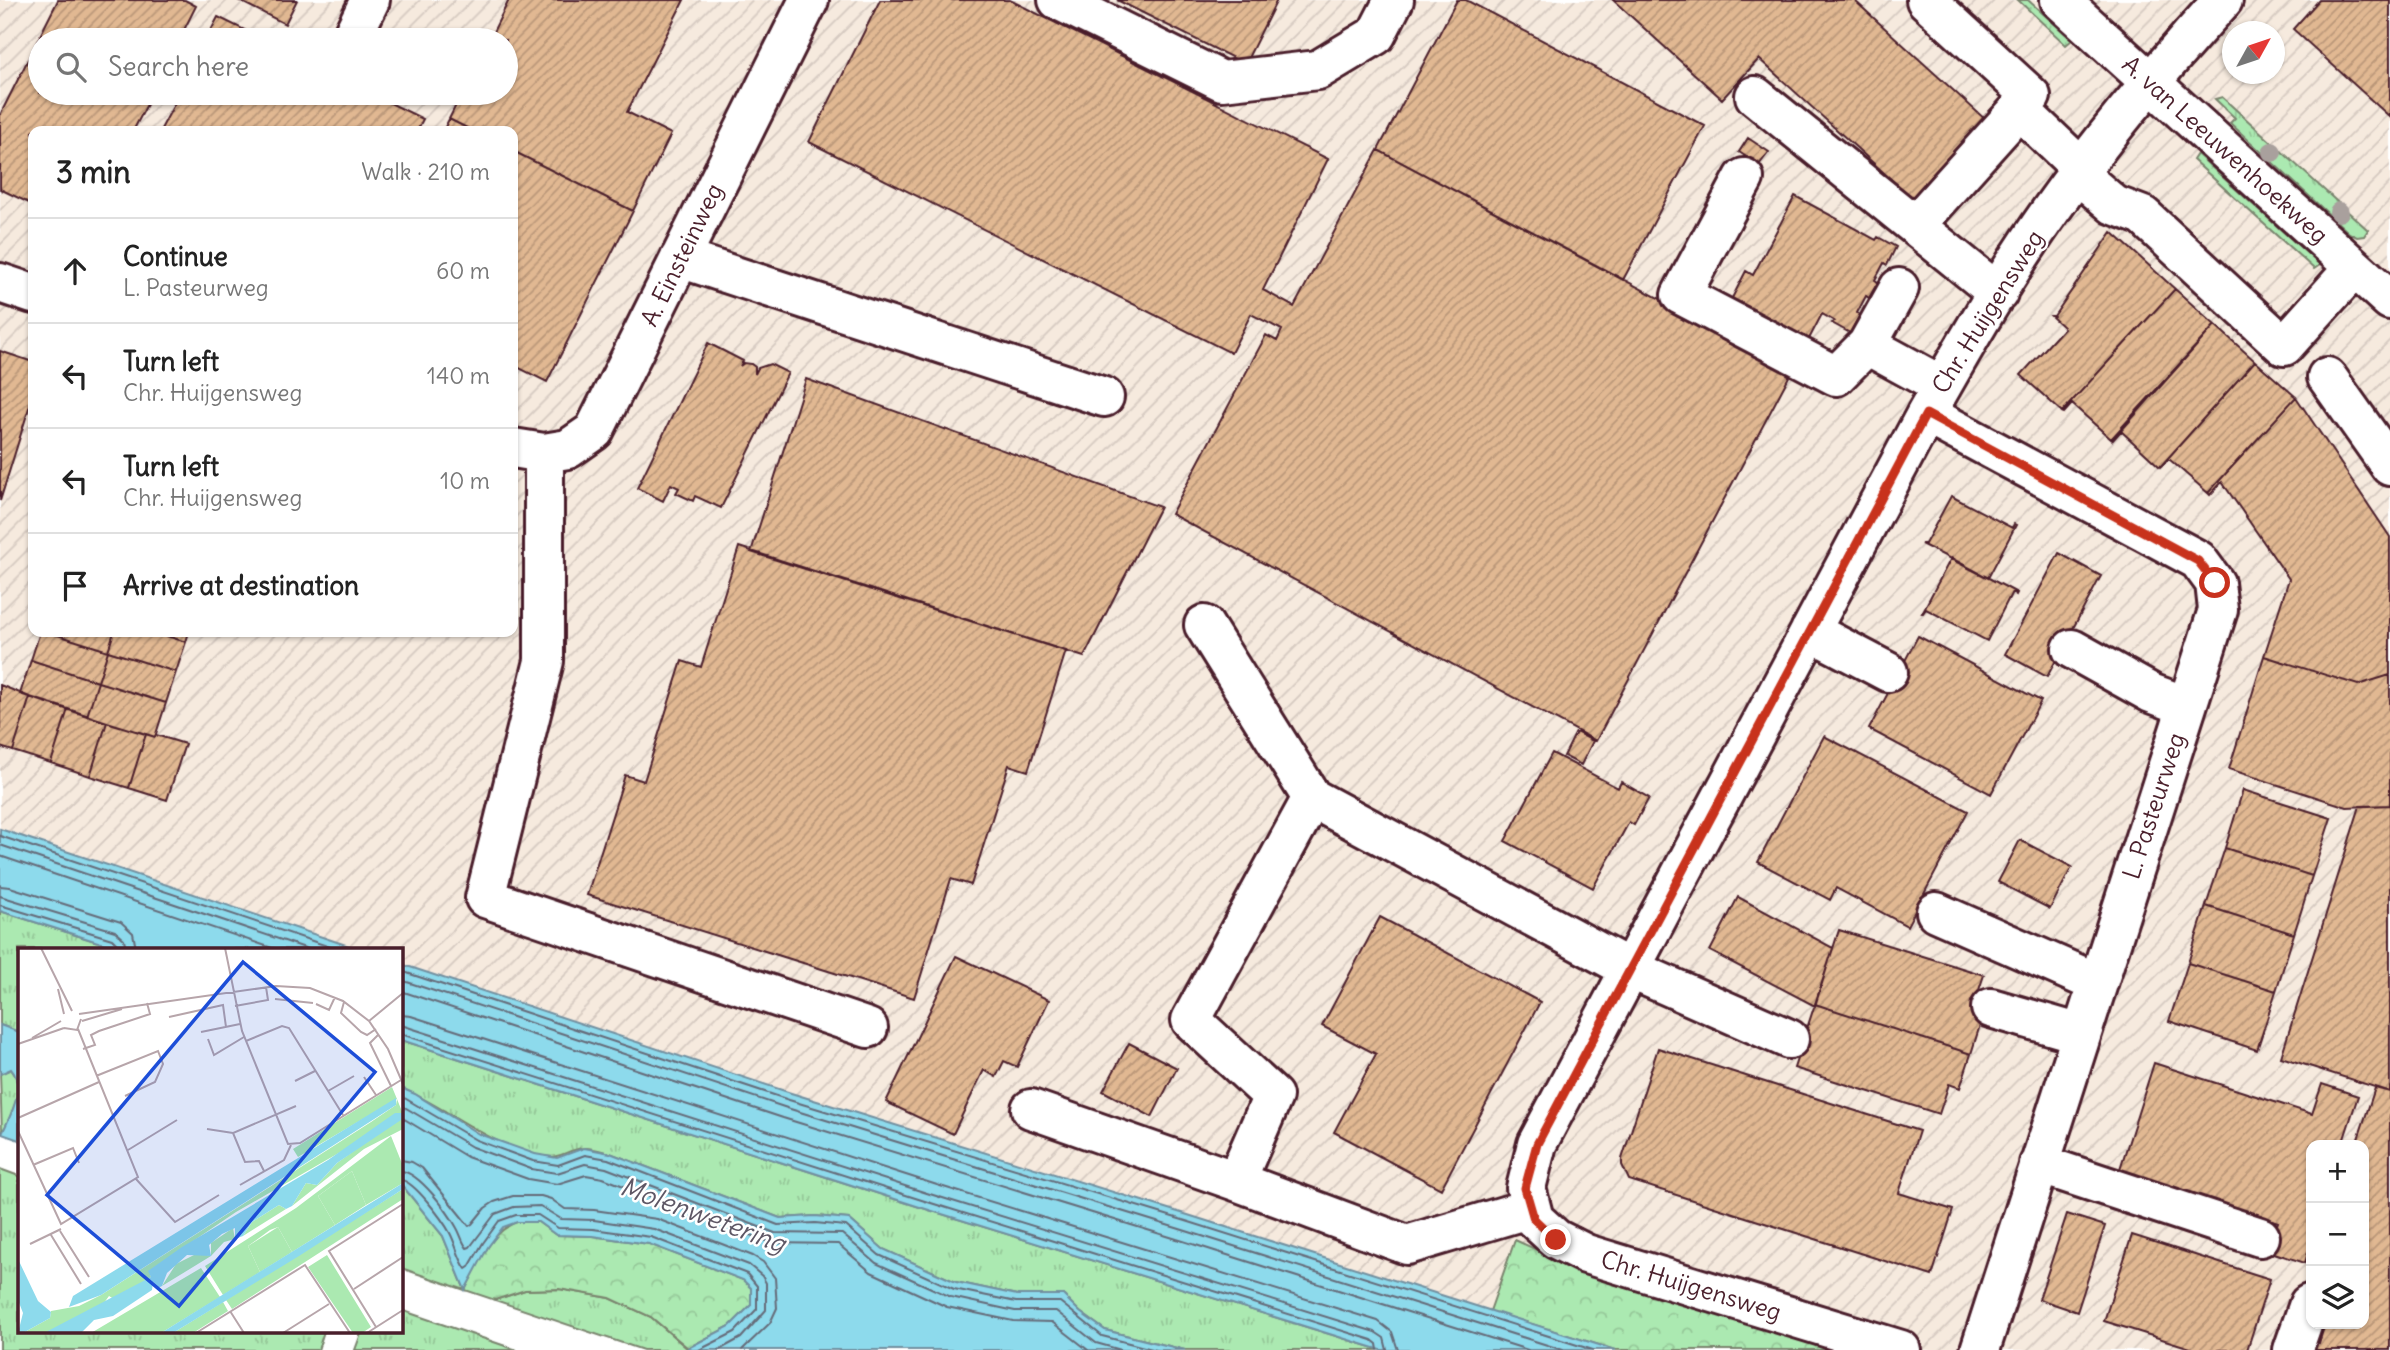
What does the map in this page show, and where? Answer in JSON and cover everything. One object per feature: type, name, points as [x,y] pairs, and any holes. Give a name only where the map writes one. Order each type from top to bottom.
[{"type":"street","name":"A. Einsteinweg","points":[[528,450],[568,449],[594,431],[809,0]]},
{"type":"street","points":[[1058,0],[1222,81],[1318,70],[1376,35],[1394,0]]},
{"type":"street","points":[[1915,225],[2031,96],[1926,0]]},
{"type":"street","name":"A. van Leeuwenhoekweg","points":[[2060,0],[2390,300]]},
{"type":"street","name":"Chr. Huijgensweg","points":[[1901,1350],[1586,1254],[1556,1240],[1534,1219],[1525,1188],[1537,1144],[1968,340],[2051,211],[2126,109],[2222,0]]},
{"type":"street","points":[[1755,96],[1998,293]]},
{"type":"street","points":[[2019,109],[2114,205],[2143,216],[2284,346],[2354,268]]},
{"type":"street","points":[[1744,178],[1681,295],[1836,376],[1867,345],[1899,288]]},
{"type":"street","points":[[680,258],[1104,397]]},
{"type":"street","points":[[0,283],[28,292]]},
{"type":"street","name":"L. Pasteurweg","points":[[1867,345],[1934,400],[2198,561],[2215,583],[2218,610],[1980,1350]]},
{"type":"street","points":[[2327,377],[2390,466]]},
{"type":"street","points":[[528,450],[544,661],[485,898],[868,1028]]},
{"type":"street","points":[[1204,625],[1312,799],[1630,969],[1789,1039]]},
{"type":"street","points":[[1810,631],[1888,672]]},
{"type":"street","points":[[2072,649],[2151,692],[2186,706]]},
{"type":"street","points":[[1236,1181],[1273,1096],[1191,1020],[1312,799]]},
{"type":"street","points":[[1936,912],[2097,983]]},
{"type":"street","points":[[1991,1008],[2081,1034]]},
{"type":"street","points":[[1031,1109],[1407,1245],[1531,1208]]},
{"type":"street","points":[[2039,1164],[2260,1237]]},
{"type":"street","points":[[2293,1350],[2306,1313]]},
{"type":"shaded area","points":[[0,0],[2390,0],[2390,1350],[1499,1350],[402,983],[402,948],[303,948],[0,840]]},
{"type":"green space","points":[[2018,0],[2028,0],[2072,40],[2066,45]]},
{"type":"green space","points":[[2222,97],[2368,230],[2364,236],[2357,237],[2349,233],[2230,123],[2235,118],[2215,99]]},
{"type":"green space","points":[[2197,154],[2320,265],[2314,269],[2193,160]]},
{"type":"green space","points":[[0,911],[117,948],[18,948],[18,1032],[0,1025]]},
{"type":"green space","points":[[402,1040],[929,1210],[1381,1350],[1185,1350],[1105,1330],[1080,1312],[1063,1295],[1017,1295],[956,1282],[883,1249],[849,1219],[815,1216],[780,1218],[610,1153],[593,1149],[577,1149],[552,1157],[537,1155],[500,1142],[402,1088]]},
{"type":"green space","points":[[11,1069],[16,1077],[18,1093],[2,1134],[0,1074]]},
{"type":"green space","points":[[0,1169],[18,1176],[18,1332],[324,1332],[318,1350],[0,1350]]},
{"type":"green space","points":[[402,1185],[443,1236],[465,1290],[402,1268]]},
{"type":"green space","points":[[517,1222],[538,1222],[556,1235],[592,1236],[649,1244],[743,1280],[751,1288],[751,1305],[730,1326],[688,1348],[651,1317],[610,1298],[559,1289],[525,1290],[495,1300],[465,1290],[492,1241],[499,1233]]},
{"type":"green space","points":[[1515,1240],[1607,1282],[1841,1350],[1615,1350],[1490,1311]]},
{"type":"green space","points":[[559,1289],[610,1298],[651,1317],[689,1350],[643,1350],[495,1300],[525,1290]]},
{"type":"green space","points":[[402,1310],[517,1350],[355,1350],[362,1332],[402,1332]]},
{"type":"water","points":[[0,829],[355,948],[117,948],[0,911]]},
{"type":"water","points":[[402,964],[791,1093],[1615,1350],[1381,1350],[929,1210],[402,1040]]},
{"type":"water","points":[[0,1025],[18,1032],[18,1140],[2,1134],[16,1102],[16,1076],[11,1069],[0,1074]]},
{"type":"water","name":"Molenwetering","points":[[402,1088],[479,1134],[535,1154],[557,1158],[584,1148],[610,1153],[780,1218],[815,1216],[849,1219],[883,1249],[956,1282],[1017,1295],[1063,1295],[1080,1312],[1105,1330],[1185,1350],[689,1350],[688,1348],[730,1326],[751,1305],[751,1288],[743,1280],[649,1244],[592,1236],[556,1235],[538,1222],[517,1222],[503,1227],[488,1247],[465,1290],[443,1236],[402,1185]]},
{"type":"building","points":[[58,0],[185,0],[196,6],[185,28],[44,28]]},
{"type":"building","points":[[238,0],[297,0],[285,24]]},
{"type":"building","points":[[509,0],[684,0],[627,112],[671,134],[633,211],[518,154],[518,126],[463,126],[449,119],[456,105],[518,105],[518,28],[495,28]]},
{"type":"building","points":[[880,0],[1010,0],[1328,159],[1263,290],[1294,307],[1378,150],[1793,369],[1596,741],[1171,514],[1266,335],[1277,341],[1282,330],[1251,314],[1231,353],[809,142]]},
{"type":"building","points":[[1117,0],[1277,0],[1245,64]]},
{"type":"building","points":[[1457,0],[1466,0],[1705,126],[1623,280],[1378,150]]},
{"type":"building","points":[[1613,0],[1854,0],[1987,121],[1915,201],[1759,59],[1722,99]]},
{"type":"building","points":[[2319,0],[2390,0],[2390,117],[2293,29]]},
{"type":"building","points":[[218,17],[240,28],[212,28]]},
{"type":"building","points":[[28,59],[28,105],[147,105],[136,126],[28,126],[28,203],[0,189],[0,115]]},
{"type":"building","points":[[174,105],[394,105],[423,119],[420,126],[163,126]]},
{"type":"building","points":[[449,119],[463,126],[446,126]]},
{"type":"building","points":[[1748,138],[1769,152],[1759,165],[1739,152]]},
{"type":"building","points":[[518,154],[633,211],[547,382],[518,368]]},
{"type":"building","points":[[1795,196],[1876,240],[1878,237],[1896,247],[1875,280],[1878,282],[1869,298],[1866,296],[1850,333],[1822,314],[1808,341],[1731,300],[1746,271],[1753,275]]},
{"type":"building","points":[[2112,232],[2175,289],[2062,412],[2021,375],[2064,328],[2051,316],[2054,316]]},
{"type":"building","points":[[2175,289],[2215,325],[2111,439],[2072,404],[2062,412]]},
{"type":"building","points":[[2215,325],[2255,361],[2160,467],[2121,431],[2112,441]]},
{"type":"building","points":[[708,343],[743,361],[740,366],[744,363],[751,364],[755,367],[755,374],[758,368],[770,364],[788,373],[721,508],[695,496],[693,501],[676,493],[679,488],[671,484],[663,501],[637,488]]},
{"type":"building","points":[[0,351],[28,360],[28,411],[0,501]]},
{"type":"building","points":[[2255,361],[2296,397],[2208,493],[2169,459],[2160,467]]},
{"type":"building","points":[[806,379],[1160,507],[1084,657],[751,552]]},
{"type":"building","points":[[2296,397],[2390,537],[2390,675],[2358,685],[2264,656],[2289,579],[2222,482],[2210,495],[2208,493]]},
{"type":"building","points":[[1951,496],[2012,528],[2016,525],[1988,578],[1921,544],[1925,544]]},
{"type":"building","points":[[739,547],[1066,651],[1028,771],[1009,765],[971,885],[951,879],[914,998],[587,895],[625,775],[644,781],[682,661],[701,667]]},
{"type":"building","points":[[2059,553],[2101,576],[2047,677],[2005,654]]},
{"type":"building","points":[[1951,558],[2017,593],[2016,595],[2012,592],[1987,641],[1926,609],[1922,613]]},
{"type":"building","points":[[1918,636],[2041,701],[1991,794],[1869,729]]},
{"type":"building","points":[[38,637],[64,637],[108,651],[98,682],[31,660]]},
{"type":"building","points":[[64,637],[112,637],[108,651]]},
{"type":"building","points":[[112,637],[170,637],[186,642],[176,672],[108,651]]},
{"type":"building","points":[[170,637],[188,637],[186,642]]},
{"type":"building","points":[[108,651],[176,672],[166,703],[98,682]]},
{"type":"building","points":[[2264,656],[2358,685],[2390,675],[2390,805],[2347,807],[2229,769]]},
{"type":"building","points":[[31,660],[98,682],[87,716],[20,694]]},
{"type":"building","points":[[98,682],[166,703],[155,737],[87,716]]},
{"type":"building","points":[[0,685],[30,697],[13,751],[0,747]]},
{"type":"building","points":[[30,697],[68,709],[51,763],[13,751]]},
{"type":"building","points":[[68,709],[107,722],[90,776],[51,763]]},
{"type":"building","points":[[107,722],[146,734],[129,788],[90,776]]},
{"type":"building","points":[[1576,732],[1593,741],[1581,765],[1564,756]]},
{"type":"building","points":[[146,734],[185,744],[167,800],[129,788]]},
{"type":"building","points":[[1824,736],[1968,811],[1907,926],[1836,888],[1830,900],[1758,862]]},
{"type":"building","points":[[1552,753],[1618,788],[1621,782],[1649,798],[1634,825],[1629,822],[1593,888],[1505,841]]},
{"type":"building","points":[[2243,790],[2331,818],[2312,876],[2225,848]]},
{"type":"building","points":[[2390,805],[2390,1092],[2281,1057],[2360,806]]},
{"type":"building","points":[[2020,840],[2072,867],[2050,909],[1998,882]]},
{"type":"building","points":[[2225,848],[2312,876],[2294,934],[2206,906]]},
{"type":"building","points":[[1738,897],[1833,948],[1815,1006],[1710,951]]},
{"type":"building","points":[[2206,906],[2294,934],[2276,991],[2188,963]]},
{"type":"building","points":[[1380,917],[1540,1002],[1441,1189],[1334,1132],[1376,1054],[1322,1026]]},
{"type":"building","points":[[1839,930],[1984,975],[1974,1005],[1985,1009],[1971,1054],[1815,1004]]},
{"type":"building","points":[[956,956],[1049,1000],[1017,1067],[1004,1061],[996,1077],[984,1070],[953,1134],[886,1102]]},
{"type":"building","points":[[2188,963],[2276,991],[2257,1050],[2169,1021]]},
{"type":"building","points":[[1815,1004],[1971,1054],[1960,1088],[1949,1084],[1939,1114],[1794,1068]]},
{"type":"building","points":[[1129,1043],[1177,1068],[1152,1117],[1103,1091]]},
{"type":"building","points":[[1658,1048],[1919,1131],[1899,1193],[1953,1210],[1932,1276],[1629,1180],[1622,1159]]},
{"type":"building","points":[[2154,1063],[2312,1114],[2322,1084],[2358,1096],[2344,1140],[2306,1140],[2305,1263],[2268,1251],[2278,1222],[2119,1172]]},
{"type":"building","points":[[2375,1088],[2390,1092],[2390,1350],[2312,1350],[2314,1342],[2319,1343],[2323,1329],[2369,1329],[2369,1140],[2358,1140]]},
{"type":"building","points":[[2067,1214],[2105,1226],[2077,1312],[2039,1299]]},
{"type":"building","points":[[2132,1235],[2270,1279],[2247,1350],[2197,1350],[2104,1321]]},
{"type":"route","points":[[1556,1240],[1534,1219],[1525,1188],[1537,1144],[1926,414],[2198,561],[2215,583]]}]
